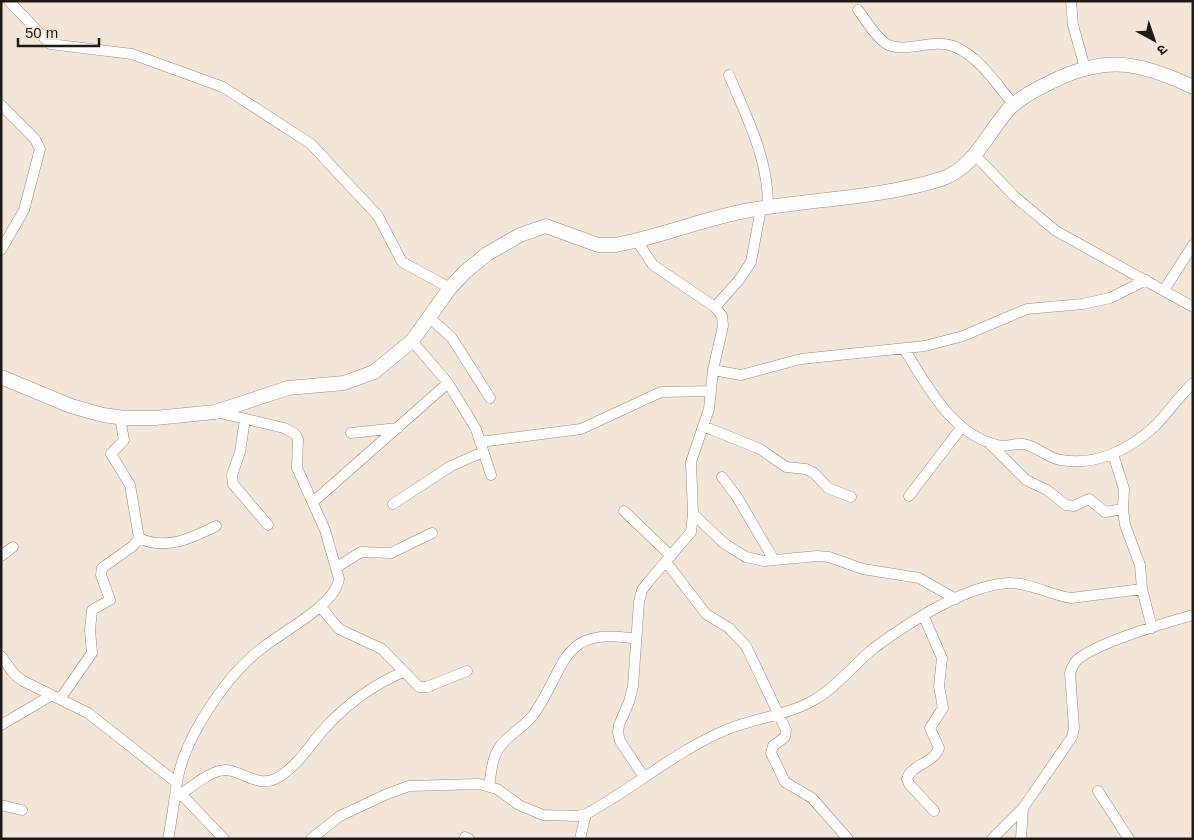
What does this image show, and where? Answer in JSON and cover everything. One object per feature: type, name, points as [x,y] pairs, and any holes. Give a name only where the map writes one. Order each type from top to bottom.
[{"type":"street","points":[[10,1],[50,44],[132,54],[223,87],[311,144],[378,216],[402,262],[450,288]]},
{"type":"street","points":[[1071,1],[1073,24],[1085,68]]},
{"type":"street","points":[[858,10],[881,40],[891,46],[902,48],[938,44],[961,50],[980,65],[1014,105]]},
{"type":"street","points":[[1,377],[84,411],[120,417],[155,418],[215,412],[288,388],[344,383],[374,372],[412,341],[450,288],[487,254],[534,229],[546,226],[598,245],[615,246],[692,224],[764,208],[886,191],[934,181],[958,171],[1014,105],[1045,85],[1096,65],[1126,64],[1150,69],[1193,87]]},
{"type":"street","points":[[715,307],[740,280],[751,262],[764,208],[765,168],[754,134],[729,75]]},
{"type":"street","points":[[1,105],[35,139],[40,149],[24,210],[1,250]]},
{"type":"street","points":[[974,154],[1014,196],[1044,223],[1074,242],[1193,307]]},
{"type":"street","points":[[637,241],[653,265],[715,307],[722,316],[723,326],[703,426],[691,462],[693,514],[691,532],[642,590],[631,695],[619,725],[618,734],[620,741],[644,777]]},
{"type":"street","points":[[1164,290],[1193,245]]},
{"type":"street","points":[[713,370],[741,376],[801,359],[904,349],[948,341],[1027,309],[1100,301],[1120,294],[1146,280]]},
{"type":"street","points":[[429,317],[452,338],[490,398]]},
{"type":"street","points":[[412,341],[448,384],[476,429],[491,475]]},
{"type":"street","points":[[904,349],[935,396],[961,428],[990,443],[1004,447],[1024,444],[1054,458],[1074,461],[1092,461],[1113,454],[1154,426],[1193,383]]},
{"type":"street","points":[[313,502],[448,384]]},
{"type":"street","points":[[480,442],[581,429],[661,392],[711,391]]},
{"type":"street","points":[[168,839],[179,795],[177,783],[191,738],[225,685],[261,649],[320,606],[338,587],[340,579],[313,502],[297,468],[298,439],[296,434],[284,428],[215,412]]},
{"type":"street","points":[[3,724],[56,697],[92,653],[90,630],[92,610],[110,600],[101,575],[102,568],[137,542],[139,538],[130,485],[112,454],[124,440],[120,417]]},
{"type":"street","points":[[245,419],[240,452],[232,475],[233,484],[268,525]]},
{"type":"street","points":[[703,426],[760,449],[786,467],[806,469],[814,473],[828,488],[851,497]]},
{"type":"street","points":[[351,433],[398,428]]},
{"type":"street","points":[[910,496],[961,428]]},
{"type":"street","points":[[990,443],[1026,480],[1047,490],[1066,505],[1074,506],[1089,499],[1105,512],[1123,510]]},
{"type":"street","points":[[392,504],[451,466],[483,452]]},
{"type":"street","points":[[1113,454],[1124,488],[1123,510],[1125,525],[1141,571],[1142,589],[1152,628]]},
{"type":"street","points":[[722,477],[737,497],[774,560]]},
{"type":"street","points":[[624,511],[668,559],[706,614],[729,628],[746,646],[779,714],[786,734],[773,746],[771,753],[780,776],[785,782],[812,798],[848,839]]},
{"type":"street","points":[[693,514],[738,553],[754,560],[829,557],[863,569],[919,578],[956,599]]},
{"type":"street","points":[[139,538],[151,543],[174,542],[190,539],[216,526]]},
{"type":"street","points":[[337,567],[361,552],[391,553],[432,533]]},
{"type":"street","points":[[1,556],[13,547]]},
{"type":"street","points":[[311,839],[340,816],[386,794],[409,786],[479,784],[497,789],[519,805],[543,815],[576,816],[586,814],[644,777],[729,729],[796,709],[822,695],[874,648],[924,617],[969,593],[1008,584],[1028,585],[1060,597],[1071,598],[1142,589]]},
{"type":"street","points":[[320,606],[339,629],[382,649],[419,687],[427,687],[467,670]]},
{"type":"street","points":[[992,839],[1022,808],[1072,737],[1074,728],[1070,673],[1072,665],[1085,655],[1152,628],[1193,615]]},
{"type":"street","points":[[924,617],[942,658],[939,686],[942,708],[930,728],[938,748],[935,755],[912,771],[907,779],[908,784],[934,811]]},
{"type":"street","points":[[489,786],[494,757],[498,749],[534,714],[569,651],[596,638],[607,635],[636,639]]},
{"type":"street","points":[[1,656],[23,681],[88,713],[177,783]]},
{"type":"street","points":[[179,795],[219,771],[227,770],[265,782],[277,778],[300,758],[349,704],[376,684],[404,672]]},
{"type":"street","points":[[1098,791],[1129,839]]},
{"type":"street","points":[[179,795],[224,839]]},
{"type":"street","points":[[1,805],[22,810]]},
{"type":"street","points":[[1021,839],[1022,808]]},
{"type":"street","points":[[580,839],[586,814]]}]
